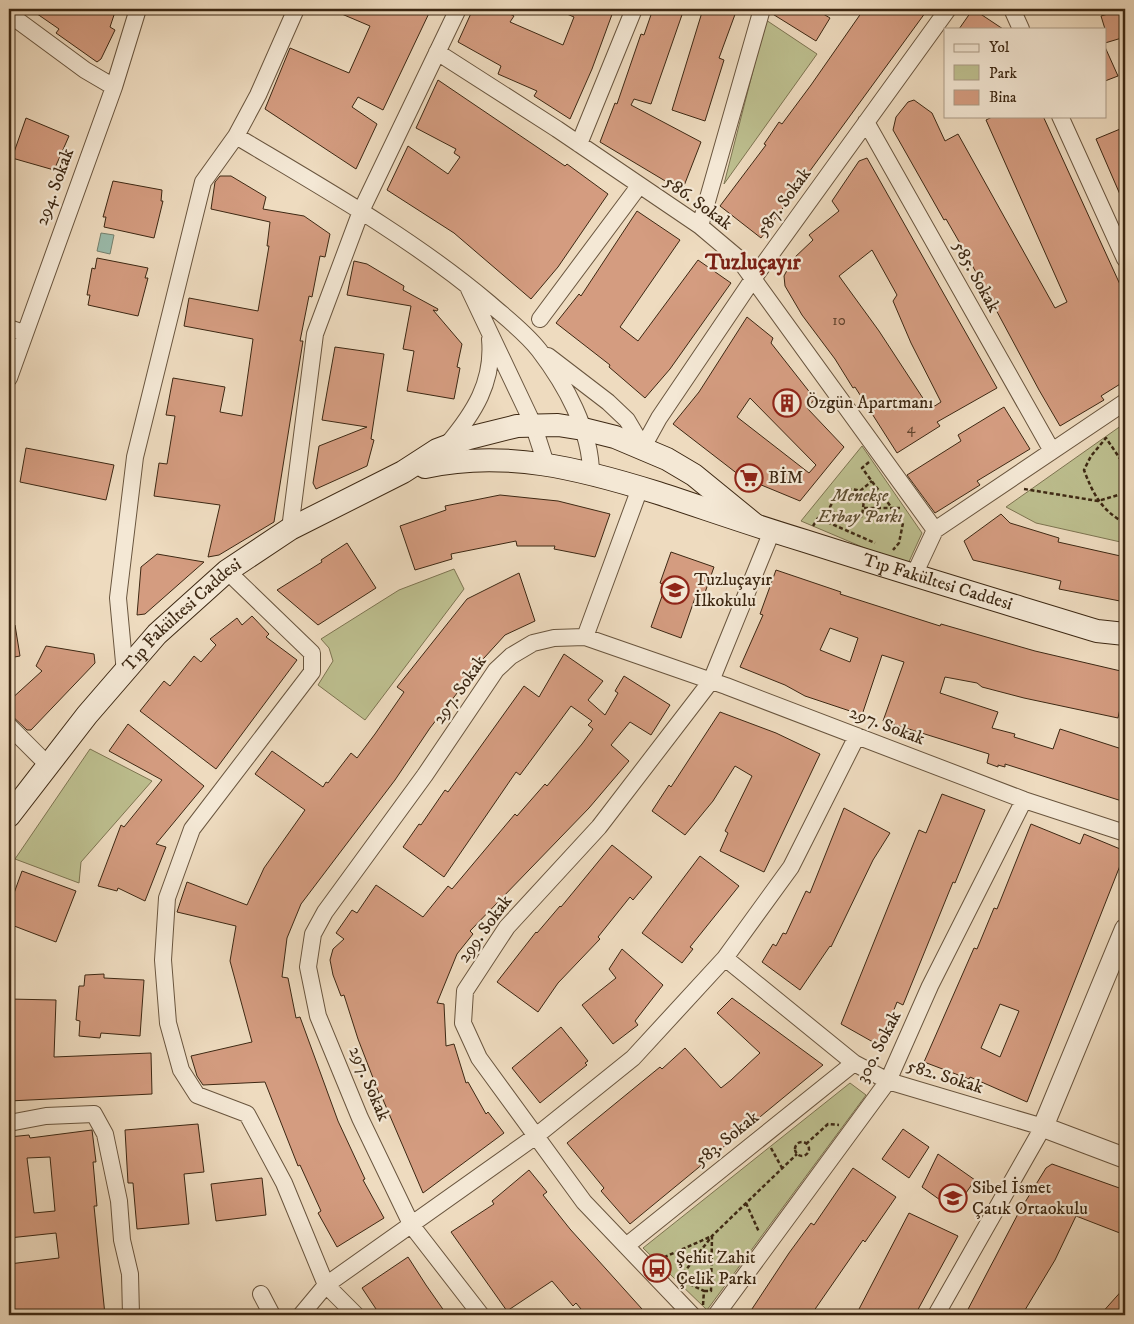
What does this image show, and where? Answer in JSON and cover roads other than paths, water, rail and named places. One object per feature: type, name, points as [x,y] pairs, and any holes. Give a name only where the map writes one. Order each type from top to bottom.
[{"type":"main road","points":[[403,472],[445,447],[493,432],[533,424],[583,429],[642,447],[694,475],[763,527]]},
{"type":"main road","name":"Tıp Fakültesi Caddesi","points":[[9,816],[82,721],[157,634],[227,571],[290,529],[403,472],[449,461],[489,459],[546,464],[591,474],[1097,631],[1125,634]]},
{"type":"street","name":"294. Sokak","points":[[9,378],[114,87],[138,9]]},
{"type":"street","points":[[125,673],[118,598],[135,457],[203,182],[236,136],[258,95],[296,9]]},
{"type":"street","points":[[290,529],[315,334],[361,211],[458,9]]},
{"type":"street","points":[[579,144],[634,9]]},
{"type":"street","points":[[700,226],[762,9]]},
{"type":"street","name":"587. Sokak","points":[[642,447],[659,418],[753,279],[948,9]]},
{"type":"street","points":[[1012,9],[1021,28]]},
{"type":"street","points":[[9,14],[85,70],[114,87]]},
{"type":"street","name":"586. Sokak","points":[[437,52],[579,144],[700,226],[738,258],[935,530]]},
{"type":"street","points":[[1061,118],[1125,259]]},
{"type":"street","name":"585. Sokak","points":[[866,122],[1052,452]]},
{"type":"street","points":[[236,136],[361,211],[453,273],[538,349],[608,402],[627,420],[642,447]]},
{"type":"street","points":[[540,318],[639,186]]},
{"type":"street","points":[[467,285],[533,424],[546,464]]},
{"type":"street","points":[[9,328],[24,333]]},
{"type":"street","points":[[445,447],[464,425],[481,398],[490,373],[489,332]]},
{"type":"street","points":[[538,349],[560,381],[583,429],[590,456],[591,474]]},
{"type":"street","points":[[914,575],[935,530],[1125,402]]},
{"type":"street","points":[[585,638],[640,488]]},
{"type":"street","name":"299. Sokak","points":[[704,1314],[645,1266],[584,1202],[479,1058],[463,1023],[465,991],[507,927],[599,827],[711,681],[763,527]]},
{"type":"street","points":[[227,571],[312,653],[312,672],[192,829],[166,898],[163,960],[168,1023],[181,1070],[197,1095],[247,1114],[284,1183],[326,1285],[356,1315]]},
{"type":"street","name":"297. Sokak","points":[[481,1315],[412,1226],[360,1118],[318,1016],[308,967],[314,934],[325,912],[425,775],[503,663],[518,650],[533,643],[561,638],[585,638],[711,681],[1024,800],[1125,833]]},
{"type":"street","points":[[9,726],[49,766]]},
{"type":"street","points":[[301,1315],[326,1285],[412,1226],[536,1136],[633,1058],[725,958],[790,867],[858,736]]},
{"type":"street","name":"300. Sokak","points":[[704,1314],[766,1247],[888,1081],[930,986],[1024,800]]},
{"type":"street","points":[[936,1315],[1043,1127],[1125,929]]},
{"type":"street","name":"582. Sokak","points":[[725,958],[854,1063],[888,1081],[1043,1127]]},
{"type":"street","name":"583. Sokak","points":[[626,1246],[854,1063]]},
{"type":"street","points":[[9,1123],[46,1116],[94,1114],[105,1134],[119,1201],[122,1240],[130,1274],[131,1315]]},
{"type":"street","points":[[1043,1127],[1125,1158]]},
{"type":"street","points":[[261,1294],[272,1315]]},
{"type":"place","name":"Özgün Apartmanı","points":[[787,403]]},
{"type":"place","name":"BİM","points":[[749,478]]},
{"type":"place","name":"Tuzluçayır İlkokulu","points":[[675,590]]},
{"type":"place","name":"Sibel İsmet Çatık Ortaokulu","points":[[953,1198]]},
{"type":"place","name":"Şehit Zahit Çelik Parkı","points":[[657,1268]]},
{"type":"district","name":"Tuzluçayır","points":[[753,262]]},
{"type":"park label","name":"Menekşe Erbay Parkı","points":[[860,506]]}]
